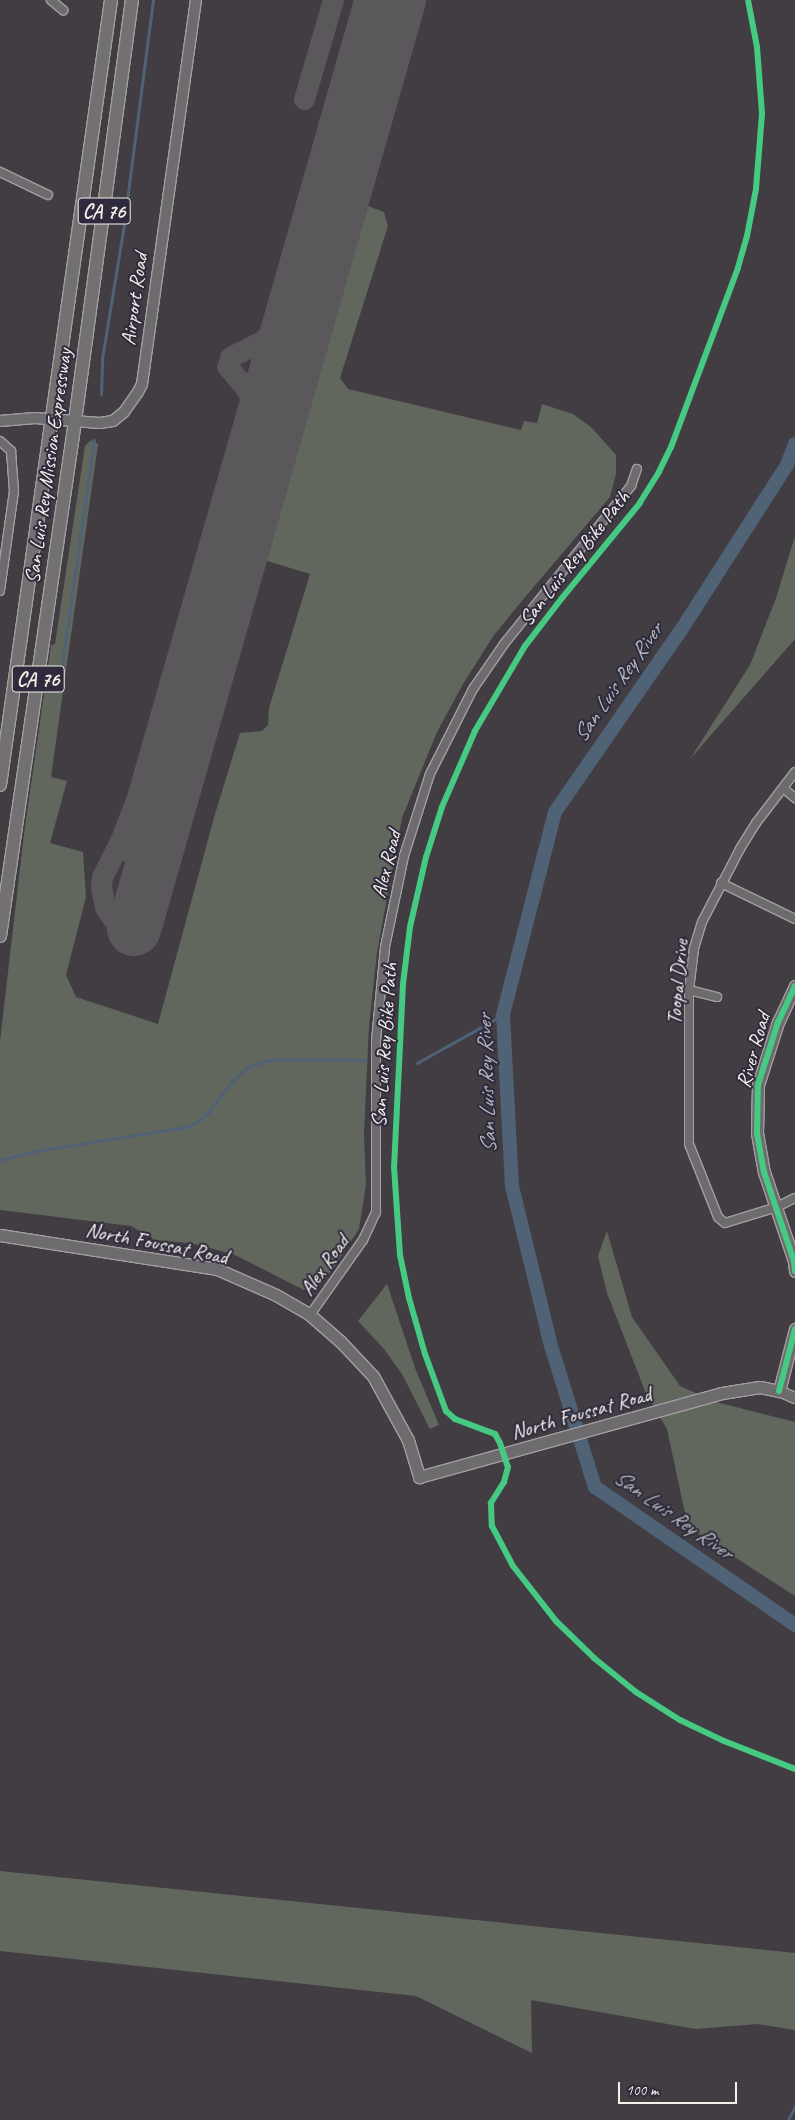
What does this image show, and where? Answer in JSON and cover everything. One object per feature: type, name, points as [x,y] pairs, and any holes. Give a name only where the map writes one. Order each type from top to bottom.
[{"type":"highway","name":"San Luis Rey Mission Expressway","points":[[0,785],[111,0]]},
{"type":"highway","name":"San Luis Rey Mission Expressway","points":[[0,936],[75,421],[132,0]]},
{"type":"main road","name":"River Road","points":[[795,986],[778,1022],[758,1085],[757,1133],[764,1172],[777,1206],[794,1261],[795,1271]]},
{"type":"main road","name":"North Foussat Road","points":[[0,1234],[217,1269],[276,1294],[310,1315],[340,1341],[373,1376],[408,1440],[419,1477],[722,1393],[760,1387],[779,1391]]},
{"type":"main road","points":[[779,1391],[795,1329]]},
{"type":"street","points":[[52,0],[63,10]]},
{"type":"street","name":"Airport Road","points":[[0,421],[52,418],[100,423],[112,421],[133,401],[142,384],[196,0]]},
{"type":"street","points":[[0,172],[48,195]]},
{"type":"street","points":[[0,441],[11,451],[14,491],[0,591]]},
{"type":"street","name":"Alex Road","points":[[310,1315],[363,1240],[376,1212],[376,1041],[385,947],[404,856],[430,774],[472,689],[504,644],[631,486],[637,469]]},
{"type":"street","name":"Toopal Drive","points":[[777,1206],[725,1223],[718,1217],[689,1144],[690,990],[694,949],[702,922],[721,883],[756,823],[795,772]]},
{"type":"street","points":[[783,788],[795,798]]},
{"type":"street","points":[[721,883],[795,919]]},
{"type":"street","points":[[690,990],[717,997]]},
{"type":"street","points":[[777,1206],[795,1198]]},
{"type":"street","name":"North Foussat Road","points":[[779,1391],[795,1398]]},
{"type":"shaded area","points":[[368,206],[384,212],[388,226],[340,378],[348,389],[521,430],[524,421],[537,423],[542,404],[573,414],[591,427],[616,455],[616,474],[610,497],[494,635],[463,684],[437,732],[402,818],[377,952],[369,1026],[364,1134],[366,1185],[359,1229],[334,1267],[315,1291],[304,1290],[233,1254],[190,1243],[155,1240],[131,1226],[0,1210],[0,1041],[24,834],[51,645],[55,644],[85,446],[91,440],[98,444],[51,777],[67,781],[50,843],[83,852],[86,897],[66,975],[76,997],[158,1024],[215,814],[240,733],[262,731],[268,725],[269,708],[310,574],[264,560]]},
{"type":"shaded area","points":[[795,536],[795,639],[690,759],[750,665],[776,598]]},
{"type":"shaded area","points":[[607,1231],[632,1317],[680,1386],[716,1402],[795,1422],[795,1596],[688,1527],[667,1429],[645,1391],[607,1293],[598,1256]]},
{"type":"shaded area","points":[[387,1284],[415,1368],[439,1425],[430,1429],[402,1374],[384,1349],[358,1321]]},
{"type":"shaded area","points":[[0,1871],[795,1953],[795,2030],[758,2024],[696,2029],[531,2000],[532,2053],[416,1996],[0,1951]]},
{"type":"waterway","points":[[101,395],[102,359],[123,231],[153,0]]},
{"type":"waterway","points":[[61,672],[94,440]]},
{"type":"waterway","name":"San Luis Rey River","points":[[795,444],[787,465],[681,630],[555,812],[503,1015],[512,1186],[551,1346],[595,1487],[795,1625]]},
{"type":"waterway","points":[[417,1063],[503,1015]]},
{"type":"waterway","points":[[0,1160],[35,1151],[187,1127],[199,1121],[209,1112],[232,1081],[247,1068],[264,1061],[280,1059],[365,1060]]},
{"type":"waterway","points":[[788,2120],[795,2106]]},
{"type":"taxiway","points":[[304,99],[333,0]]},
{"type":"taxiway","points":[[134,929],[113,919],[105,907],[101,886],[102,877],[121,839],[137,797],[364,0]]},
{"type":"taxiway","points":[[363,4],[365,12],[381,22],[387,38]]},
{"type":"taxiway","points":[[328,124],[331,134],[344,140],[356,138],[361,130]]},
{"type":"taxiway","points":[[279,299],[279,304],[283,310],[297,314],[307,309],[312,300]]},
{"type":"taxiway","points":[[282,313],[296,316],[300,320],[303,334]]},
{"type":"taxiway","points":[[230,357],[262,341],[268,335]]},
{"type":"taxiway","points":[[227,366],[247,390],[250,398]]},
{"type":"taxiway","points":[[257,375],[272,400],[278,422]]},
{"type":"taxiway","points":[[180,676],[196,679],[208,666]]},
{"type":"taxiway","points":[[169,684],[177,677],[193,679],[198,687],[199,698]]},
{"type":"taxiway","points":[[127,830],[123,844],[125,850],[154,858]]},
{"type":"runway","points":[[134,929],[399,0]]},
{"type":"cycle path","name":"San Luis Rey Bike Path","points":[[748,0],[757,47],[762,114],[756,189],[747,236],[738,268],[671,447],[659,472],[640,503],[525,646],[475,731],[442,807],[426,857],[410,927],[403,984],[394,1167],[400,1255],[409,1298],[425,1354],[446,1411],[455,1419],[495,1434],[500,1443],[508,1467],[504,1482],[491,1503],[492,1526],[513,1566],[556,1621],[594,1658],[636,1692],[680,1720],[724,1741],[795,1769]]},
{"type":"cycle path","points":[[795,986],[778,1022],[758,1085],[757,1133],[764,1172],[794,1261],[795,1271]]},
{"type":"cycle path","points":[[779,1391],[795,1329]]}]
